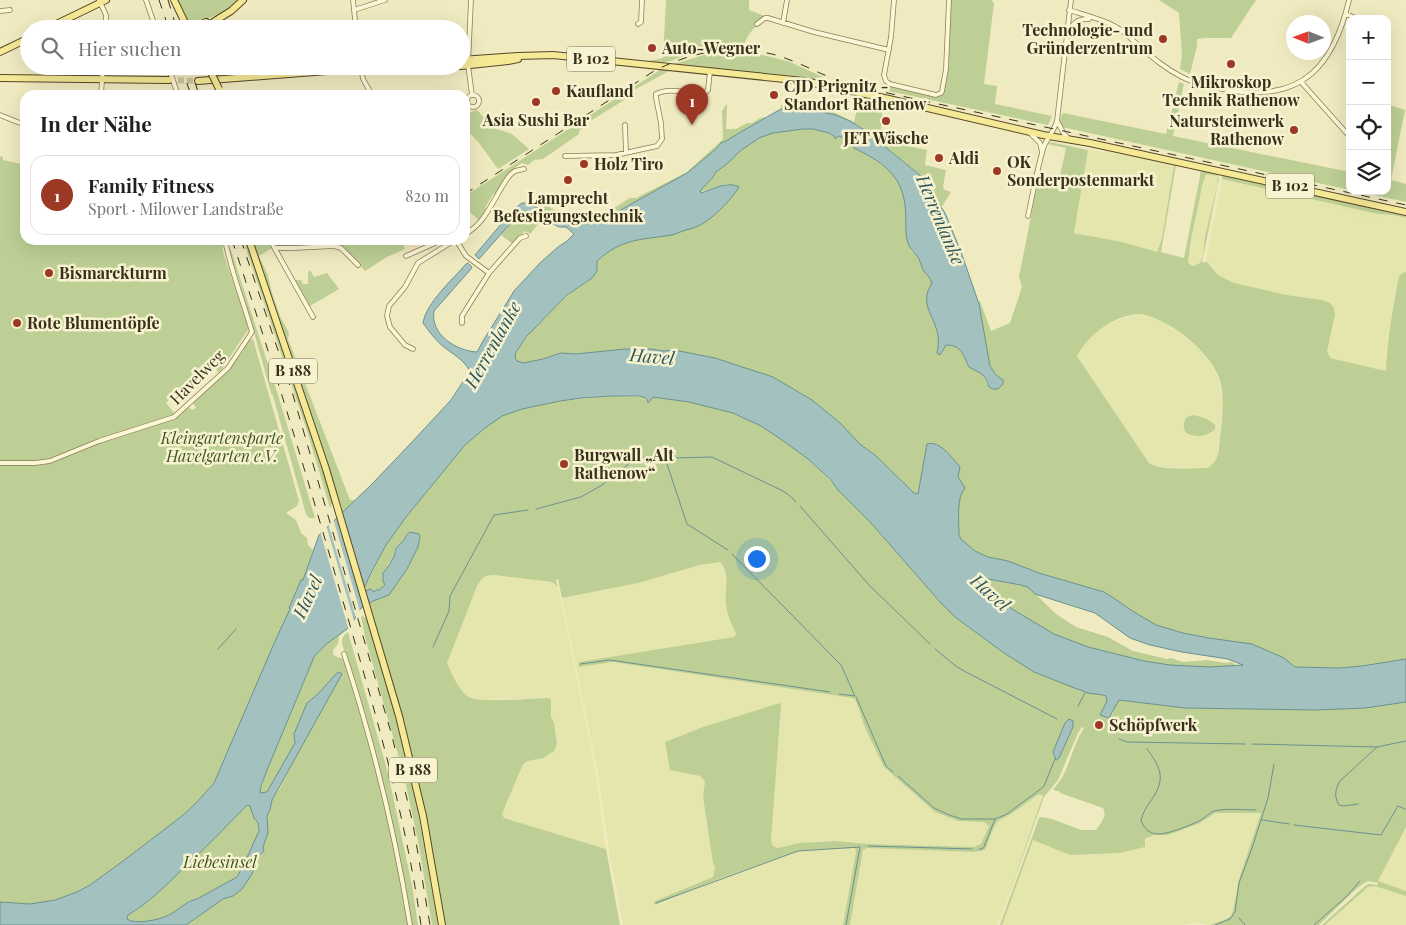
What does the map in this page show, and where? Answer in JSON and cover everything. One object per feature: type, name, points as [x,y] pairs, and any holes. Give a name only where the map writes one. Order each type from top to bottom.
[{"type":"main road","points":[[174,0],[184,20]]},
{"type":"main road","points":[[216,20],[237,7],[243,0]]},
{"type":"main road","points":[[64,20],[101,1]]},
{"type":"main road","points":[[211,20],[226,14]]},
{"type":"main road","points":[[0,52],[20,42]]},
{"type":"main road","name":"B 102","points":[[470,62],[536,55],[804,80],[1050,136],[1090,143],[1406,212]]},
{"type":"main road","points":[[213,75],[219,90]]},
{"type":"main road","points":[[198,80],[274,75]]},
{"type":"main road","points":[[0,77],[169,80]]},
{"type":"main road","name":"B 188","points":[[252,245],[314,431],[396,708],[414,774],[442,925]]},
{"type":"street","points":[[146,0],[153,20]]},
{"type":"street","points":[[353,0],[355,20]]},
{"type":"street","points":[[354,10],[385,0]]},
{"type":"street","points":[[469,20],[471,0]]},
{"type":"street","points":[[638,24],[641,22],[642,0]]},
{"type":"street","points":[[783,23],[787,0]]},
{"type":"street","points":[[894,0],[889,50],[884,76],[886,81],[890,84],[938,94],[942,90],[946,69],[949,0]]},
{"type":"street","points":[[1028,216],[1045,143],[1055,129],[1057,121],[1071,0]]},
{"type":"street","points":[[1069,10],[1114,26],[1124,32],[1168,69],[1191,81],[1204,86],[1236,91],[1266,92],[1287,88],[1301,82],[1320,66],[1336,42],[1349,0]]},
{"type":"street","points":[[101,1],[106,20]]},
{"type":"street","points":[[0,11],[10,10]]},
{"type":"street","points":[[757,24],[765,18],[889,50]]},
{"type":"street","points":[[1067,35],[1076,21],[1087,18],[1096,19]]},
{"type":"street","points":[[565,156],[616,155],[656,146],[662,139],[656,94],[673,91],[705,93],[708,90],[710,71]]},
{"type":"street","points":[[101,90],[102,75]]},
{"type":"street","points":[[171,75],[176,90]]},
{"type":"street","points":[[362,75],[369,90]]},
{"type":"street","points":[[468,75],[472,95]]},
{"type":"street","points":[[1301,82],[1346,133]]},
{"type":"street","points":[[0,115],[20,123]]},
{"type":"street","points":[[1057,121],[1064,134],[1070,140]]},
{"type":"street","points":[[625,125],[626,153]]},
{"type":"street","points":[[1026,130],[1040,143],[1042,153]]},
{"type":"street","points":[[470,230],[479,224],[510,175],[515,171],[524,169]]},
{"type":"street","points":[[462,323],[462,316],[489,273],[520,238],[526,236]]},
{"type":"street","name":"Havelweg","points":[[0,462],[35,463],[50,461],[92,444],[174,417],[225,370],[252,332],[226,245]]},
{"type":"street","points":[[273,245],[313,317]]},
{"type":"street","points":[[406,256],[431,245]]},
{"type":"street","points":[[413,349],[405,345],[390,326],[387,316],[390,306],[406,287],[418,263],[448,245]]},
{"type":"street","points":[[459,245],[466,256],[489,273]]},
{"type":"street","points":[[275,248],[334,246],[341,248],[358,265]]},
{"type":"street","points":[[344,654],[386,803],[410,925]]},
{"type":"green space","points":[[178,0],[240,0],[224,12],[206,20],[187,20]]},
{"type":"green space","points":[[666,0],[749,0],[749,10],[767,17],[750,33],[743,48],[692,53],[669,61],[654,63],[655,61],[648,61],[663,58]]},
{"type":"green space","points":[[950,0],[991,0],[994,3],[984,84],[997,86],[995,104],[1052,116],[1048,125],[879,89],[881,84],[935,96],[939,95],[948,69]]},
{"type":"green space","points":[[1159,0],[1256,0],[1231,38],[1197,39],[1190,74],[1180,69],[1182,55],[1179,13]]},
{"type":"green space","points":[[735,52],[762,55],[790,62],[838,84],[838,86],[806,77],[671,65],[704,55]]},
{"type":"green space","points":[[660,70],[669,71],[634,90],[626,99],[587,123],[588,125],[579,131],[579,134],[543,159],[534,160],[528,165],[522,163],[517,166],[495,195],[493,194],[479,220],[470,213],[470,193]]},
{"type":"green space","points":[[1179,82],[1184,84],[1173,136],[1346,171],[1346,189],[1062,127],[1060,124],[1063,113],[1166,134]]},
{"type":"green space","points":[[860,96],[883,102],[881,129],[905,135],[903,145],[927,150],[925,165],[946,170],[943,187],[951,192],[941,208],[920,175],[867,132],[829,113],[815,110],[781,109],[781,105],[825,108],[854,122]]},
{"type":"green space","points":[[726,105],[726,129],[736,129],[766,117],[721,143],[687,173],[585,228],[544,210],[544,204],[567,217],[591,218],[594,213],[606,213],[630,198],[636,198],[687,172],[723,139],[722,111]]},
{"type":"green space","points":[[1391,105],[1405,110],[1391,180]]},
{"type":"green space","points":[[477,110],[494,128],[512,134],[529,149],[498,169],[470,133],[470,112]]},
{"type":"green space","points":[[803,129],[824,131],[835,137],[847,139],[853,143],[854,148],[867,154],[892,172],[903,190],[906,206],[906,235],[909,246],[912,252],[918,256],[923,269],[930,277],[932,283],[927,301],[938,335],[937,351],[942,353],[946,345],[959,349],[969,367],[983,376],[987,385],[1001,378],[994,372],[990,364],[977,301],[980,301],[991,331],[1010,323],[1022,287],[1019,277],[1038,181],[1058,185],[1066,148],[1047,144],[1050,142],[1088,150],[1074,233],[1122,242],[1157,252],[1162,238],[1174,165],[1176,165],[1161,252],[1184,258],[1201,171],[1218,175],[1206,174],[1204,179],[1188,262],[1193,266],[1200,263],[1203,256],[1205,236],[1217,186],[1202,262],[1205,263],[1206,261],[1218,275],[1234,283],[1330,303],[1334,308],[1335,315],[1327,352],[1331,358],[1386,371],[1389,335],[1399,276],[1406,272],[1406,659],[1339,668],[1295,667],[1284,658],[1156,625],[1104,592],[1039,573],[1008,561],[988,557],[975,551],[959,535],[959,504],[961,492],[964,488],[958,477],[959,471],[935,444],[927,444],[918,494],[914,493],[875,455],[861,445],[812,400],[773,377],[715,358],[674,350],[625,349],[576,354],[561,353],[524,363],[517,361],[515,358],[516,352],[533,329],[568,295],[592,278],[597,261],[605,254],[626,242],[676,233],[706,222],[726,204],[728,184],[700,192],[701,189],[716,172],[740,151],[759,138],[773,133]],"holes":[[[1141,314],[1163,322],[1186,337],[1206,356],[1219,377],[1222,416],[1218,455],[1214,463],[1207,468],[1168,468],[1154,466],[1149,463],[1077,356],[1088,340],[1112,321],[1122,317]]]},
{"type":"green space","points":[[1088,150],[1128,155],[1174,165],[1162,238],[1157,252],[1122,242],[1074,233]]},
{"type":"green space","name":"Kleingartensparte Havelgarten e.V.","points":[[0,156],[3,157],[3,160],[20,164],[20,245],[222,245],[223,252],[249,329],[219,373],[215,368],[206,376],[204,374],[193,385],[188,380],[166,403],[175,414],[172,416],[174,420],[189,407],[192,410],[196,408],[193,403],[228,370],[244,350],[243,348],[249,340],[253,339],[299,501],[297,506],[286,513],[296,520],[301,533],[307,538],[308,545],[313,550],[303,581],[296,591],[290,609],[214,783],[182,816],[90,885],[55,900],[30,904],[0,902],[0,465],[42,465],[71,454],[71,451],[44,461],[0,461]]},
{"type":"green space","points":[[1205,174],[1218,176],[1219,179],[1205,236],[1203,256],[1200,263],[1193,266],[1188,262],[1194,221]]},
{"type":"green space","points":[[1222,175],[1406,216],[1406,218],[1378,214],[1222,179]]},
{"type":"green space","points":[[1222,179],[1378,214],[1406,218],[1406,272],[1399,276],[1386,351],[1386,371],[1331,358],[1327,352],[1335,319],[1335,310],[1311,298],[1287,295],[1234,283],[1218,275],[1209,266],[1206,261],[1207,253]]},
{"type":"green space","points":[[1391,180],[1406,184],[1406,202],[1373,195],[1391,195]]},
{"type":"green space","points":[[523,212],[547,221],[555,226],[542,220],[530,234],[525,231],[513,244],[501,235],[518,215]]},
{"type":"green space","points":[[228,245],[232,253],[278,395],[315,518],[309,518],[306,514]]},
{"type":"green space","points":[[245,245],[248,245],[311,432],[333,501],[330,508],[308,434]]},
{"type":"green space","points":[[254,245],[270,245],[272,248],[259,256],[268,275],[280,316],[289,333],[288,339],[350,500],[356,500],[343,512],[318,435]]},
{"type":"green space","points":[[276,245],[404,245],[405,249],[387,257],[365,271],[342,247],[280,247]]},
{"type":"green space","points":[[310,270],[314,277],[327,273],[339,289],[310,306],[295,280],[301,280],[303,284],[307,284],[308,272]]},
{"type":"green space","points":[[1141,314],[1155,317],[1162,321],[1196,346],[1210,362],[1219,378],[1222,405],[1219,445],[1216,461],[1211,467],[1162,467],[1150,464],[1077,355],[1093,335],[1103,327],[1123,318]]},
{"type":"green space","points":[[611,396],[644,397],[647,402],[653,397],[689,402],[733,413],[761,426],[808,459],[831,481],[955,617],[1004,653],[1034,672],[1106,696],[1107,701],[1100,715],[1107,718],[1112,715],[1118,700],[1185,708],[1316,710],[1365,708],[1406,702],[1406,827],[1378,881],[1406,891],[1406,896],[1375,886],[1368,887],[1325,925],[1322,925],[1365,886],[1369,884],[1377,885],[1378,883],[1366,882],[1356,889],[1319,925],[1210,925],[1230,917],[1233,911],[1239,879],[1261,813],[1215,813],[1200,823],[1168,835],[1154,835],[1145,839],[1145,847],[1119,853],[1070,855],[1033,840],[1002,925],[1000,925],[1039,818],[1052,819],[1081,830],[1096,830],[1103,820],[1105,814],[1103,808],[1053,789],[1066,769],[1084,728],[1082,727],[1058,780],[1044,797],[998,925],[1043,796],[1039,794],[998,821],[985,850],[974,852],[867,848],[863,850],[850,925],[843,925],[856,852],[855,848],[798,851],[721,878],[655,905],[655,901],[713,877],[715,868],[703,797],[705,781],[700,776],[670,770],[665,742],[703,727],[780,703],[771,841],[773,846],[778,848],[799,843],[836,841],[868,844],[974,847],[981,844],[989,826],[984,822],[958,821],[935,812],[884,767],[865,728],[855,699],[613,662],[579,667],[579,662],[734,637],[736,634],[726,604],[725,571],[720,562],[700,565],[638,583],[562,598],[558,579],[556,580],[558,587],[552,582],[494,575],[486,576],[480,581],[447,663],[451,672],[464,693],[472,698],[493,700],[549,698],[551,700],[551,717],[554,723],[557,744],[554,751],[543,758],[523,764],[502,814],[504,818],[606,849],[620,925],[444,925],[440,900],[370,603],[380,597],[389,595],[407,569],[418,547],[406,535],[394,551],[395,555],[388,565],[383,587],[375,592],[370,589],[366,591],[365,586],[386,545],[406,517],[465,445],[501,416],[522,409],[560,401]],"holes":[[[1070,719],[1073,721],[1073,727],[1059,758],[1055,759],[1053,752],[1065,723]]]},
{"type":"green space","points":[[1193,415],[1211,421],[1215,425],[1215,429],[1201,436],[1186,433],[1185,421],[1187,417]]},
{"type":"green space","points":[[720,562],[723,565],[726,577],[726,603],[736,634],[734,637],[579,662],[579,667],[613,662],[855,699],[865,728],[884,767],[935,812],[958,821],[984,822],[989,825],[981,844],[974,847],[868,844],[836,841],[799,843],[778,848],[773,846],[771,841],[781,704],[703,727],[665,742],[670,770],[700,776],[705,781],[703,797],[715,868],[713,877],[655,901],[654,905],[721,878],[798,851],[855,848],[856,852],[843,925],[623,925],[610,857],[597,768],[562,598],[638,583],[700,565]]},
{"type":"green space","points":[[487,575],[552,582],[558,587],[595,768],[606,849],[504,818],[502,814],[523,764],[543,758],[554,751],[557,744],[551,717],[551,700],[548,698],[480,700],[468,698],[446,663],[477,586],[483,577]]},
{"type":"green space","points":[[988,579],[1028,587],[1056,614],[1076,627],[1108,637],[1133,651],[1183,662],[1207,660],[1225,663],[1232,662],[1238,667],[1186,667],[1155,663],[1096,650],[1055,635],[1036,625],[983,585],[983,580]]},
{"type":"green space","points":[[361,616],[367,618],[411,775],[438,925],[432,925],[418,841],[404,776],[365,637]]},
{"type":"green space","points":[[347,629],[339,636],[338,644],[333,650],[333,654],[340,658],[347,658],[342,641],[348,632],[388,773],[412,885],[418,925],[411,925],[402,889],[408,925],[186,925],[223,899],[233,896],[263,852],[268,833],[267,816],[272,800],[281,786],[336,674],[307,703],[294,734],[295,743],[267,793],[262,794],[260,792],[265,775],[314,657],[325,645]]},
{"type":"green space","points":[[1039,794],[1044,796],[997,925],[850,925],[863,850],[867,848],[983,851],[998,821]]},
{"type":"green space","name":"Liebesinsel","points":[[247,805],[250,806],[258,823],[258,835],[237,877],[165,917],[141,922],[127,919],[128,915],[160,891]]},
{"type":"green space","points":[[1221,812],[1261,813],[1239,879],[1233,911],[1230,917],[1210,925],[1197,923],[1180,925],[1002,925],[1033,839],[1070,855],[1145,847],[1147,838],[1200,823],[1210,815]]},
{"type":"green space","points":[[1406,827],[1406,891],[1378,881]]},
{"type":"green space","points":[[1371,886],[1406,896],[1406,925],[1325,925],[1365,889]]},
{"type":"water","points":[[781,109],[822,112],[836,115],[852,122],[920,175],[945,213],[961,252],[979,304],[990,366],[996,375],[1003,380],[1003,384],[998,389],[989,387],[984,376],[969,367],[963,355],[956,347],[946,345],[940,355],[937,353],[937,332],[927,303],[927,294],[932,283],[908,243],[903,194],[894,176],[881,163],[854,148],[853,143],[839,136],[835,139],[829,133],[813,129],[773,133],[759,138],[740,151],[716,172],[700,191],[701,193],[725,185],[739,187],[721,209],[703,223],[672,235],[632,241],[606,253],[597,261],[597,271],[592,278],[567,295],[527,336],[516,352],[515,358],[517,361],[524,363],[561,353],[576,354],[625,349],[674,350],[715,358],[773,377],[812,400],[840,423],[861,445],[875,455],[914,493],[918,494],[927,444],[932,443],[941,447],[960,467],[958,477],[965,488],[960,497],[959,504],[959,535],[975,551],[988,557],[1008,561],[1039,573],[1104,592],[1156,625],[1183,633],[1252,644],[1284,658],[1295,667],[1339,668],[1406,659],[1406,702],[1365,708],[1316,710],[1185,708],[1119,700],[1109,718],[1100,715],[1107,701],[1106,696],[1087,693],[1034,672],[1004,653],[955,617],[871,523],[837,489],[831,480],[808,459],[761,426],[733,413],[689,402],[653,397],[648,403],[646,398],[640,396],[611,396],[560,401],[522,409],[502,416],[485,428],[465,445],[406,517],[386,545],[364,588],[366,591],[370,589],[374,592],[385,585],[383,573],[395,555],[396,549],[408,533],[419,534],[420,536],[418,547],[407,569],[389,595],[373,601],[360,609],[347,629],[325,645],[314,657],[265,775],[260,793],[267,792],[295,743],[294,734],[307,703],[336,674],[339,672],[342,674],[272,800],[267,816],[268,833],[263,847],[264,851],[259,856],[252,874],[242,889],[233,896],[223,899],[186,925],[0,925],[0,902],[30,904],[55,900],[90,885],[182,816],[214,783],[301,580],[303,580],[319,535],[373,483],[451,400],[470,371],[461,360],[432,335],[423,323],[425,315],[434,299],[466,264],[468,263],[472,267],[434,311],[434,320],[436,327],[446,340],[461,349],[477,352],[514,291],[540,263],[574,234],[566,227],[559,227],[523,212],[518,215],[479,259],[475,255],[513,210],[522,203],[526,203],[578,225],[599,222],[687,173],[721,143]],"holes":[[[988,579],[1028,587],[1035,594],[1095,613],[1130,638],[1150,645],[1228,659],[1243,665],[1210,667],[1170,665],[1144,661],[1088,647],[1054,634],[1012,609],[983,585],[983,580]],[[247,805],[250,806],[258,823],[259,831],[237,877],[165,917],[141,922],[127,919],[128,915],[171,881]]]},
{"type":"water","points":[[1069,719],[1073,721],[1073,727],[1059,758],[1056,760],[1053,752],[1065,723]]},
{"type":"pier","points":[[333,518],[361,615],[357,621],[328,523]]},
{"type":"pier","points":[[326,525],[355,624],[349,631],[320,531]]},
{"type":"waterway","points":[[536,509],[581,497],[602,485],[636,458],[664,455]]},
{"type":"waterway","points":[[674,458],[712,457],[781,490],[796,502]]},
{"type":"waterway","points":[[666,461],[687,524],[728,550]]},
{"type":"waterway","points":[[800,506],[869,585],[930,644]]},
{"type":"waterway","points":[[433,647],[449,611],[450,596],[494,515],[528,510]]},
{"type":"waterway","points":[[732,554],[841,665],[855,696],[839,694]]},
{"type":"waterway","points":[[218,649],[236,629]]},
{"type":"waterway","points":[[935,649],[957,667],[1057,719]]},
{"type":"waterway","points":[[580,664],[610,660],[830,692]]},
{"type":"waterway","points":[[1078,706],[1085,693]]},
{"type":"waterway","points":[[856,697],[886,766],[893,772]]},
{"type":"waterway","points":[[1119,739],[1127,742],[1245,744]]},
{"type":"waterway","points":[[1377,747],[1406,741]]},
{"type":"waterway","points":[[1252,744],[1377,747],[1340,781],[1337,787],[1336,796],[1339,805],[1358,804]]},
{"type":"waterway","points":[[1147,749],[1160,771],[1158,789],[1145,809],[1141,820],[1148,831],[1157,834],[1174,831],[1219,810],[1256,810]]},
{"type":"waterway","points":[[898,776],[934,808],[949,815],[962,819],[995,819],[1007,814],[1042,788],[1055,759]]},
{"type":"waterway","points":[[1215,925],[1230,919],[1235,912],[1239,883],[1268,798],[1274,764]]},
{"type":"waterway","points":[[1294,825],[1381,835],[1398,806],[1405,809]]},
{"type":"waterway","points":[[979,849],[984,847],[995,819]]},
{"type":"waterway","points":[[1262,820],[1289,824]]},
{"type":"waterway","points":[[868,846],[972,849]]},
{"type":"waterway","points":[[656,903],[798,851],[860,847],[846,925]]},
{"type":"waterway","points":[[1314,925],[1347,896],[1360,881]]},
{"type":"waterway","points":[[1239,918],[1245,925]]},
{"type":"tunnel","points":[[169,80],[198,81]]},
{"type":"railway","points":[[159,0],[166,20]]},
{"type":"railway","points":[[168,0],[174,20]]},
{"type":"railway","points":[[470,191],[654,71],[698,54],[714,51],[744,50],[776,55],[822,74],[869,89],[1406,205]]},
{"type":"railway","points":[[184,75],[189,90]]},
{"type":"railway","points":[[193,75],[197,90]]},
{"type":"railway","points":[[234,245],[301,459],[387,756],[406,840],[421,925]]},
{"type":"railway","points":[[243,245],[293,395],[392,736],[413,824],[430,925]]},
{"type":"place","name":"Technologie- und Gründerzentrum","points":[[1163,39]]},
{"type":"place","name":"Auto-Wegner","points":[[652,48]]},
{"type":"place","name":"Mikroskop Technik Rathenow","points":[[1231,64]]},
{"type":"place","name":"Kaufland","points":[[556,91]]},
{"type":"place","name":"CJD Prignitz - Standort Rathenow","points":[[774,95]]},
{"type":"place","name":"Asia Sushi Bar","points":[[536,102]]},
{"type":"place","name":"JET Wäsche","points":[[886,121]]},
{"type":"place","name":"Family Fitness","points":[[692,125]]},
{"type":"place","name":"Natursteinwerk Rathenow","points":[[1294,130]]},
{"type":"place","name":"Aldi","points":[[939,158]]},
{"type":"place","name":"Holz Tiro","points":[[584,164]]},
{"type":"place","name":"OK Sonderpostenmarkt","points":[[997,171]]},
{"type":"place","name":"Lamprecht Befestigungstechnik","points":[[568,180]]},
{"type":"place","name":"Bismarckturm","points":[[49,273]]},
{"type":"place","name":"Rote Blumentöpfe","points":[[17,323]]},
{"type":"place","name":"Burgwall „Alt Rathenow“","points":[[564,464]]},
{"type":"place","name":"Schöpfwerk","points":[[1099,725]]},
{"type":"water label","name":"Herrenlanke","points":[[940,220]]},
{"type":"water label","name":"Herrenlanke","points":[[493,345]]},
{"type":"water label","name":"Havel","points":[[652,357]]},
{"type":"water label","name":"Havel","points":[[990,593]]},
{"type":"water label","name":"Havel","points":[[308,597]]}]
